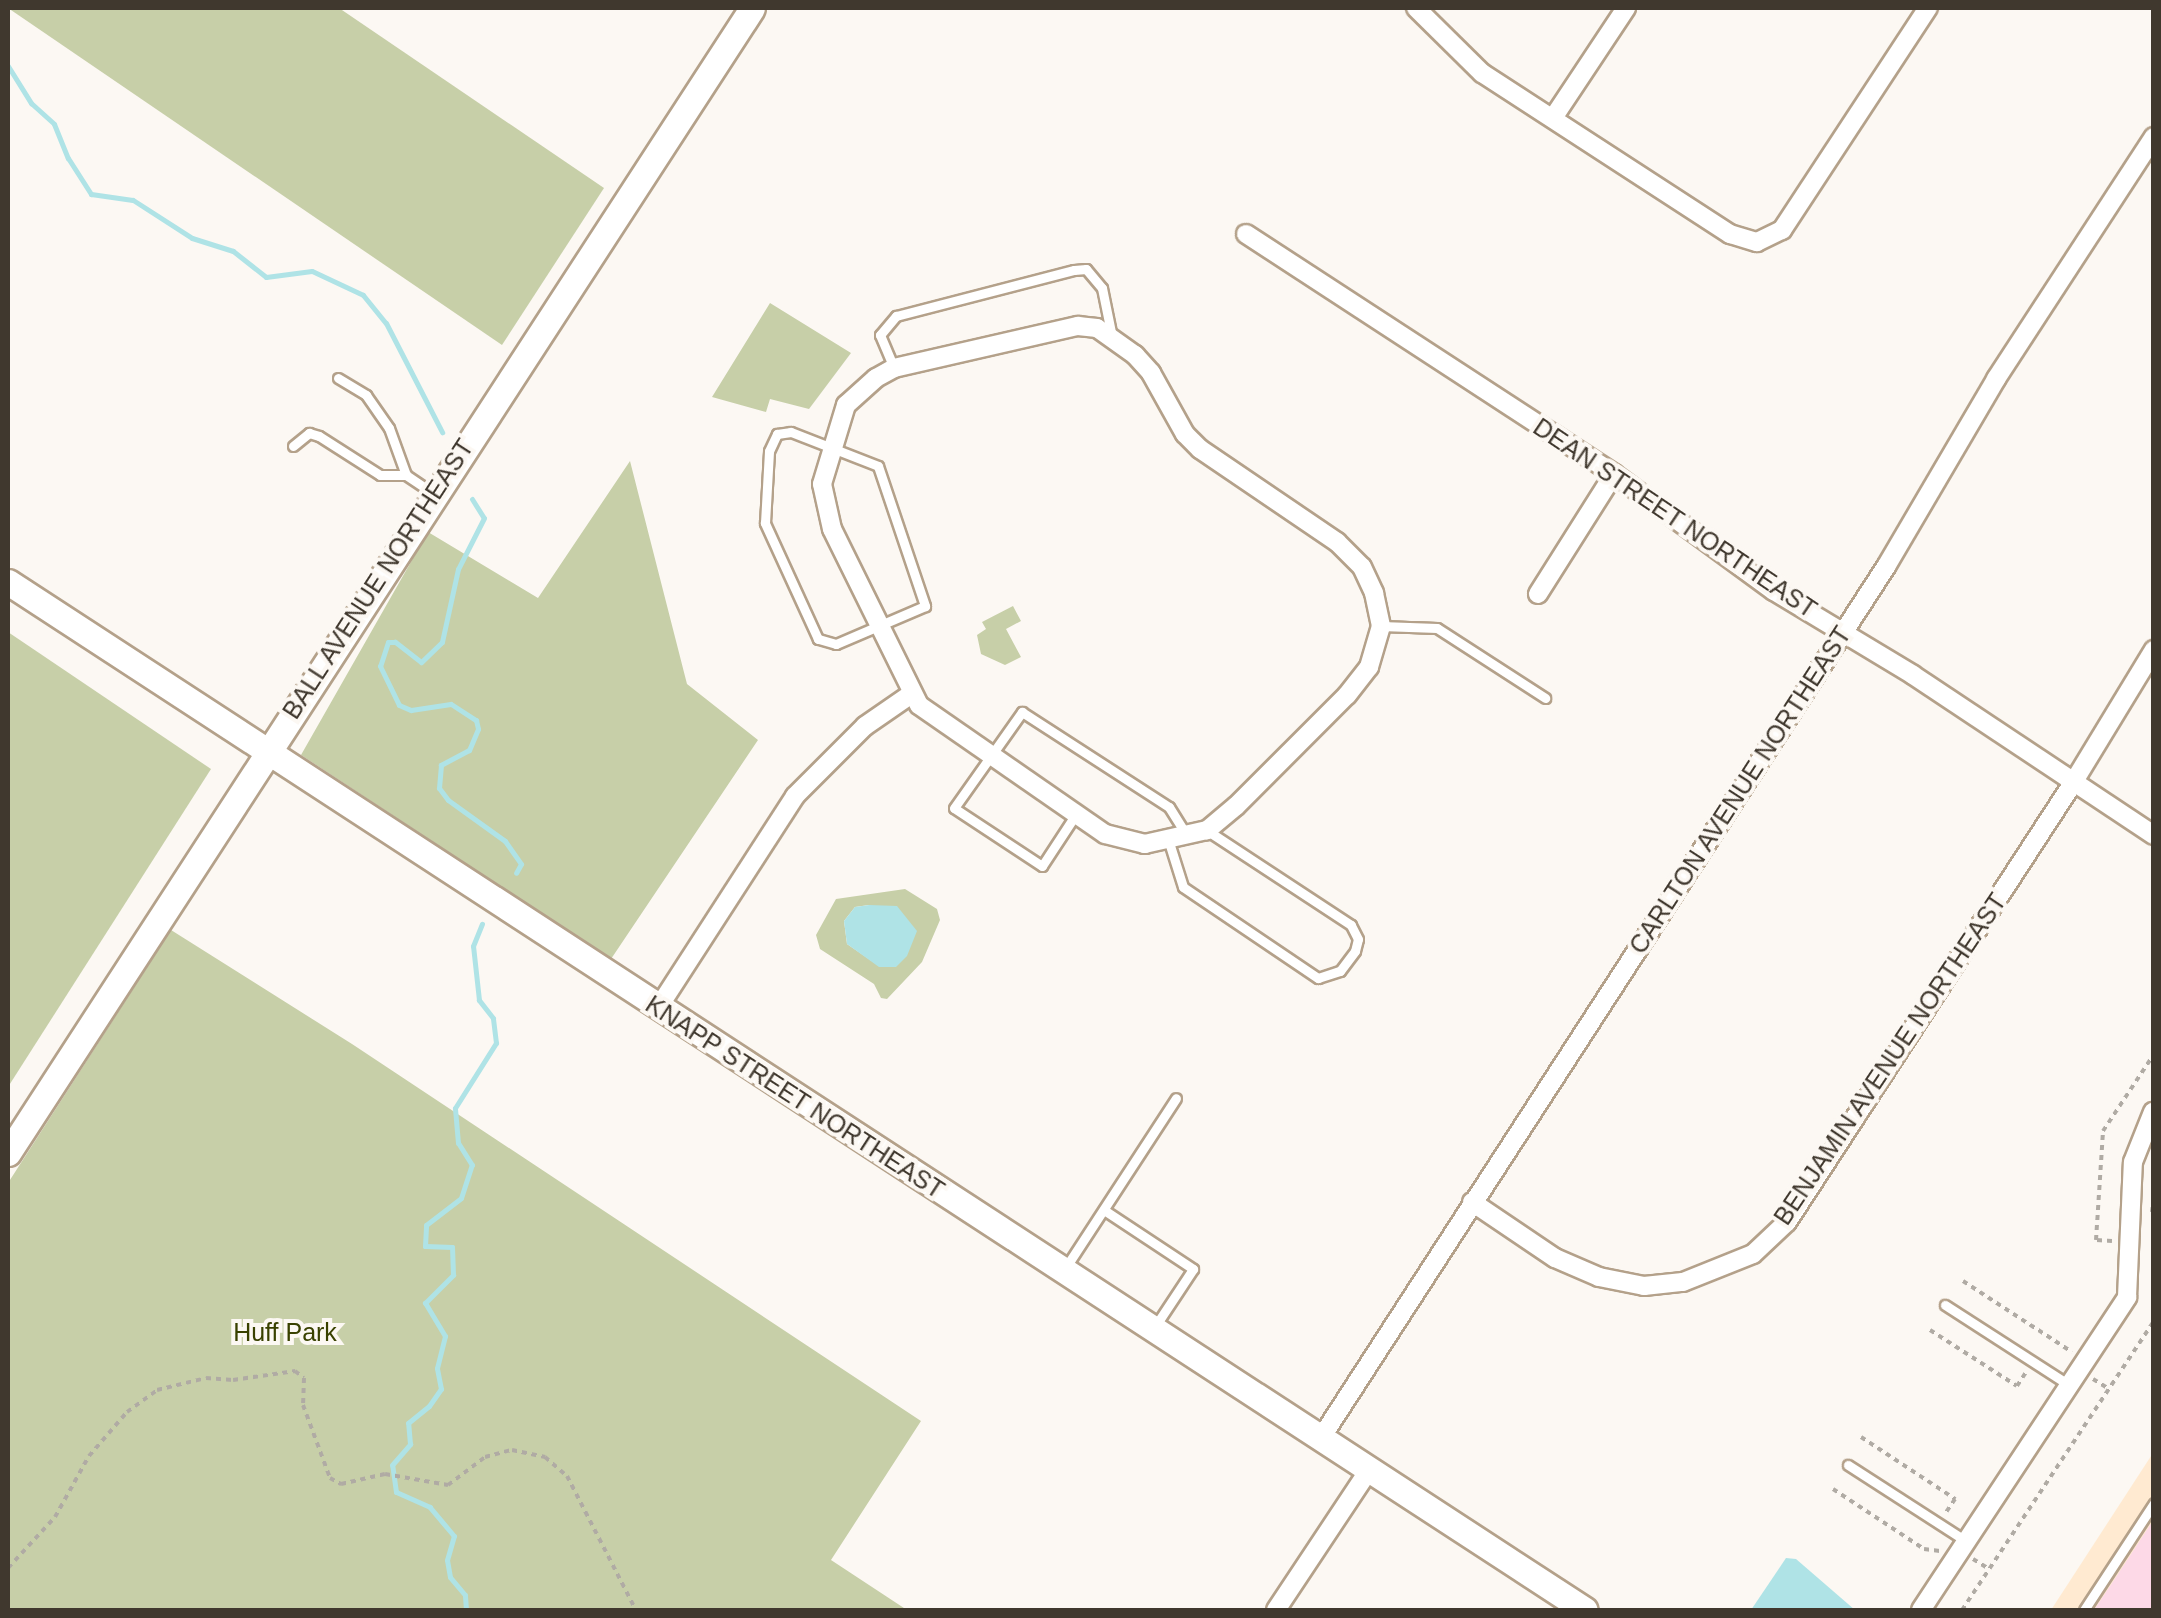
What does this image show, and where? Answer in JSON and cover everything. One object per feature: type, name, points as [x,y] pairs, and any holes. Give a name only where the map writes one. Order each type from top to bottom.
[{"type":"main road","name":"BALL AVENUE NORTHEAST","points":[[8,1153],[752,8]]},
{"type":"main road","name":"KNAPP STREET NORTHEAST","points":[[8,582],[1585,1610]]},
{"type":"street","points":[[1416,8],[1467,61],[1730,234],[1748,242],[1770,239],[1782,230],[1928,8]]},
{"type":"street","points":[[1553,118],[1626,8]]},
{"type":"street","name":"CARLTON AVENUE NORTHEAST","points":[[1320,1438],[1842,632],[1996,379],[2154,138]]},
{"type":"street","name":"DEAN STREET NORTHEAST","points":[[1246,234],[1614,474],[1774,590],[2154,835]]},
{"type":"street","points":[[1078,326],[1097,328],[1112,337],[1151,373],[1171,414],[1200,449],[1337,542],[1362,567],[1374,593],[1381,626],[1369,667],[1348,695],[1207,830],[1144,844],[1106,834],[989,756],[910,695],[832,529],[822,484],[830,447],[846,405],[894,368],[1078,326]]},
{"type":"street","points":[[1538,594],[1614,474]]},
{"type":"street","name":"BENJAMIN AVENUE NORTHEAST","points":[[1472,1202],[1555,1258],[1599,1276],[1644,1286],[1683,1282],[1752,1254],[1787,1222],[2073,783],[2154,650]]},
{"type":"street","points":[[658,1008],[795,796],[865,726],[910,695]]},
{"type":"street","points":[[1921,1610],[2127,1297],[2133,1162],[2153,1112]]},
{"type":"street","points":[[1276,1610],[1369,1470]]},
{"type":"lane","points":[[894,368],[880,335],[896,316],[1074,270],[1086,269],[1102,288],[1112,337]]},
{"type":"lane","points":[[338,378],[366,396],[389,428],[406,475]]},
{"type":"lane","points":[[791,432],[878,466],[925,606],[879,629],[836,644],[818,639],[765,522],[766,462],[776,434],[791,432]]},
{"type":"lane","points":[[293,446],[308,433],[319,436],[380,475],[406,475],[434,494]]},
{"type":"lane","points":[[1381,626],[1437,628],[1544,698]]},
{"type":"lane","points":[[1076,814],[1042,866],[954,808],[1022,712],[1169,807],[1184,887],[1318,978],[1340,971],[1355,951],[1358,939],[1351,926],[1207,830]]},
{"type":"lane","points":[[1063,1272],[1176,1098]]},
{"type":"lane","points":[[1104,1210],[1193,1268],[1152,1330]]},
{"type":"lane","points":[[1945,1305],[2069,1385]]},
{"type":"lane","points":[[1848,1465],[1930,1518],[1962,1548]]},
{"type":"lane","points":[[2084,1610],[2154,1503]]},
{"type":"path","points":[[2096,1240],[2103,1131],[2154,1054]]},
{"type":"path","points":[[2152,1212],[2154,1195]]},
{"type":"path","points":[[1962,1281],[2077,1356],[2090,1376],[2109,1389]]},
{"type":"path","points":[[1962,1610],[2154,1321]]},
{"type":"path","points":[[1930,1330],[2017,1386],[2036,1364]]},
{"type":"path","points":[[8,1568],[55,1516],[90,1456],[127,1412],[157,1390],[206,1378],[233,1380],[295,1372],[304,1378],[303,1405],[330,1478],[340,1484],[385,1474],[448,1485],[485,1457],[512,1450],[544,1457],[566,1476],[636,1610]]},
{"type":"path","points":[[1861,1437],[1955,1499],[1944,1514],[1930,1518]]},
{"type":"path","points":[[1832,1489],[1924,1549],[1962,1548],[1989,1569]]},
{"type":"shaded area","points":[[2153,1453],[2153,1610],[2051,1610]]},
{"type":"green space","points":[[8,8],[339,8],[604,188],[502,345]]},
{"type":"green space","points":[[770,303],[851,353],[809,409],[770,399],[766,412],[712,397]]},
{"type":"green space","points":[[630,461],[687,684],[758,740],[611,959],[301,755],[428,532],[538,598]]},
{"type":"green space","points":[[1013,606],[1021,621],[1006,629],[1021,657],[1005,665],[981,654],[977,635],[986,629],[982,622]]},
{"type":"green space","points":[[8,632],[211,769],[8,1087]]},
{"type":"green space","points":[[905,889],[937,909],[940,920],[922,962],[887,999],[881,998],[874,984],[820,949],[816,935],[836,899]],"holes":[[[869,905],[879,966],[847,944],[844,921],[855,907]]]},
{"type":"green space","name":"Huff Park","points":[[171,930],[352,1044],[921,1421],[831,1560],[907,1610],[8,1610],[8,1183]]},
{"type":"water","points":[[897,906],[917,931],[907,956],[896,967],[879,967],[847,944],[844,921],[855,907]]},
{"type":"water","points":[[1786,1558],[1796,1559],[1855,1610],[1751,1610]]},
{"type":"building","points":[[2154,1519],[2154,1610],[2094,1610],[2118,1574]]},
{"type":"waterway","points":[[8,66],[31,103],[54,124],[68,158],[91,194],[133,200],[192,238],[233,251],[266,277],[312,271],[363,295],[386,323],[442,432]]},
{"type":"waterway","points":[[472,499],[484,518],[458,569],[442,642],[421,662],[395,642],[388,642],[380,666],[399,705],[411,710],[451,704],[476,720],[478,729],[469,750],[441,765],[439,788],[448,800],[505,841],[521,864],[516,873]]},
{"type":"waterway","points":[[466,1610],[465,1595],[450,1577],[447,1560],[454,1536],[430,1507],[396,1492],[392,1465],[410,1444],[408,1423],[429,1406],[441,1389],[437,1368],[445,1336],[425,1303],[453,1275],[452,1247],[425,1246],[426,1225],[461,1198],[472,1165],[458,1143],[455,1108],[496,1043],[493,1018],[479,1000],[473,946],[482,924]]}]
